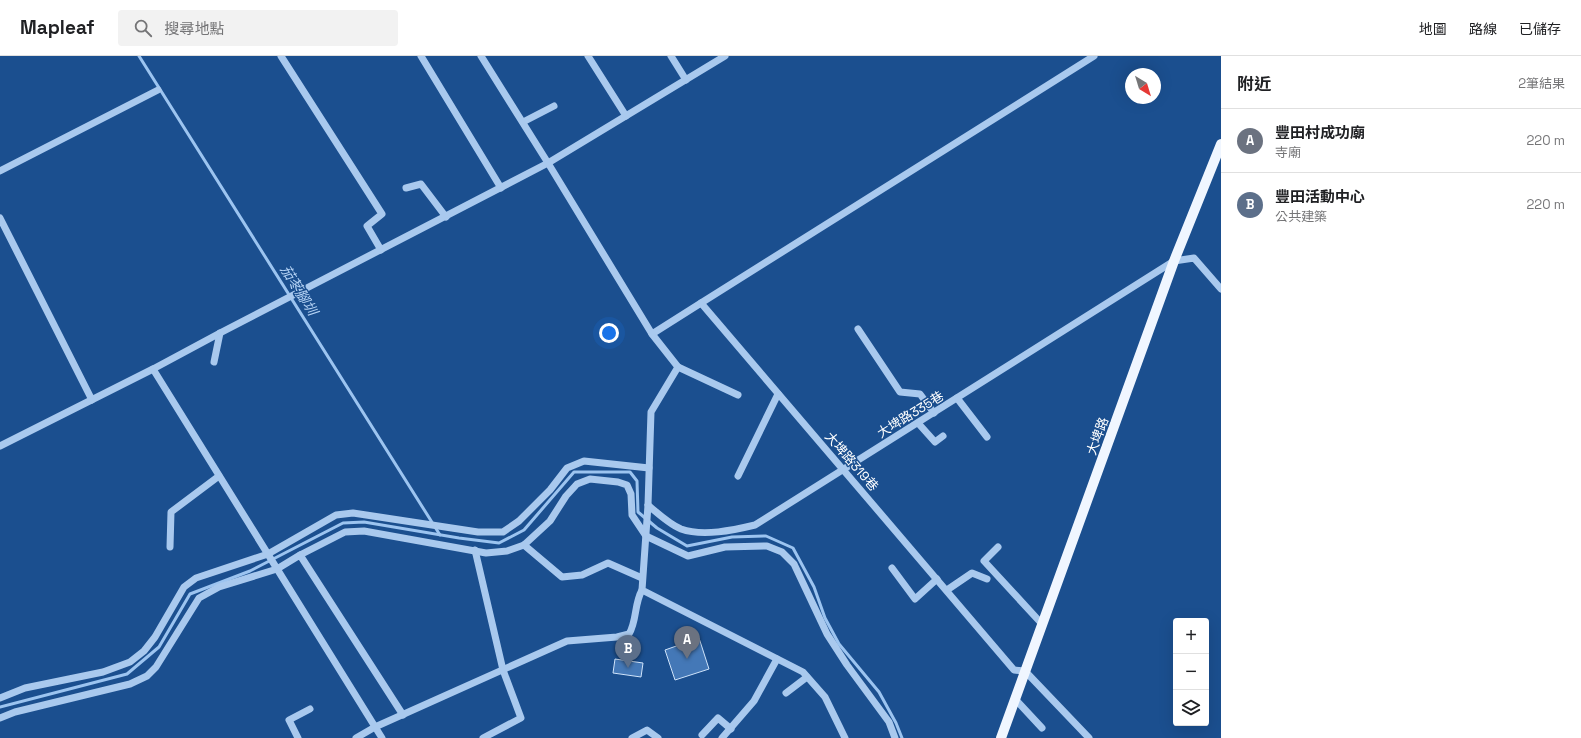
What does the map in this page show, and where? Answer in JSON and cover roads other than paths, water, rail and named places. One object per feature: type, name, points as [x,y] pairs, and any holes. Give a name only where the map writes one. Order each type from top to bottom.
[{"type":"main road","name":"大埤路","points":[[1001,738],[1174,261],[1221,144]]},
{"type":"street","points":[[281,56],[382,214],[367,226],[381,250]]},
{"type":"street","points":[[420,56],[501,188]]},
{"type":"street","points":[[481,56],[652,334],[678,368],[738,395]]},
{"type":"street","points":[[588,56],[626,116]]},
{"type":"street","points":[[671,56],[686,80]]},
{"type":"street","points":[[0,446],[153,370],[220,333],[548,163],[725,56]]},
{"type":"street","points":[[652,334],[1094,56]]},
{"type":"street","points":[[0,170],[158,90]]},
{"type":"street","points":[[523,122],[554,106]]},
{"type":"street","points":[[406,188],[421,184],[446,217]]},
{"type":"street","points":[[0,218],[92,400]]},
{"type":"street","points":[[1174,261],[1194,258],[1221,290]]},
{"type":"street","name":"大埤路335巷","points":[[648,505],[657,514],[681,529],[705,533],[735,530],[755,525],[1174,261]]},
{"type":"street","name":"大埤路319巷","points":[[701,304],[1014,670],[1025,671]]},
{"type":"street","points":[[858,328],[900,392],[920,394],[934,413]]},
{"type":"street","points":[[214,362],[220,333]]},
{"type":"street","points":[[356,738],[375,727],[567,641],[610,638],[629,634],[633,628],[638,596],[642,590],[648,505],[651,412],[678,368]]},
{"type":"street","points":[[153,370],[382,738]]},
{"type":"street","points":[[738,476],[778,394]]},
{"type":"street","points":[[957,398],[987,437]]},
{"type":"street","points":[[918,422],[935,442],[943,436]]},
{"type":"street","points":[[0,698],[25,688],[102,672],[130,662],[144,651],[155,637],[184,587],[196,578],[268,554],[336,515],[354,513],[478,532],[503,532],[519,521],[550,490],[567,468],[584,461],[649,468]]},
{"type":"street","points":[[170,547],[171,512],[219,476]]},
{"type":"street","points":[[0,718],[14,712],[130,684],[147,676],[160,662],[199,598],[219,587],[277,568],[300,554],[345,532],[364,531],[486,553],[508,551],[524,545],[550,522],[566,496],[577,484],[590,479],[618,482],[627,485],[631,494],[632,515],[646,536],[688,556],[725,547],[767,546],[782,552],[794,564],[827,634],[847,665],[888,722],[895,738]]},
{"type":"street","points":[[524,545],[562,577],[582,575],[608,563],[642,578]]},
{"type":"street","points":[[998,547],[984,561],[1042,624]]},
{"type":"street","points":[[475,550],[503,670],[521,718],[483,738]]},
{"type":"street","points":[[300,554],[403,715]]},
{"type":"street","points":[[892,568],[915,599],[937,579]]},
{"type":"street","points":[[946,590],[972,573],[987,579]]},
{"type":"street","points":[[642,590],[803,672],[825,697],[845,738]]},
{"type":"street","points":[[722,738],[754,701],[777,659]]},
{"type":"street","points":[[1025,671],[1089,738]]},
{"type":"street","points":[[786,692],[808,677]]},
{"type":"street","points":[[1015,699],[1042,728]]},
{"type":"street","points":[[298,738],[289,720],[310,709]]},
{"type":"street","points":[[702,735],[718,718],[731,729]]},
{"type":"street","points":[[632,738],[647,730],[658,738]]},
{"type":"waterway","name":"茄苳腳圳","points":[[139,56],[440,535]]},
{"type":"waterway","points":[[0,707],[127,674],[159,647],[190,594],[250,571],[343,523],[364,522],[459,538],[499,543],[524,530],[574,472],[630,472],[637,481],[638,512],[657,528],[687,546],[732,537],[766,536],[793,548],[814,587],[825,618],[839,644],[879,692],[896,723],[902,738]]},
{"type":"place","name":"豐田村成功廟","points":[[687,659]]},
{"type":"place","name":"豐田活動中心","points":[[628,668]]}]
